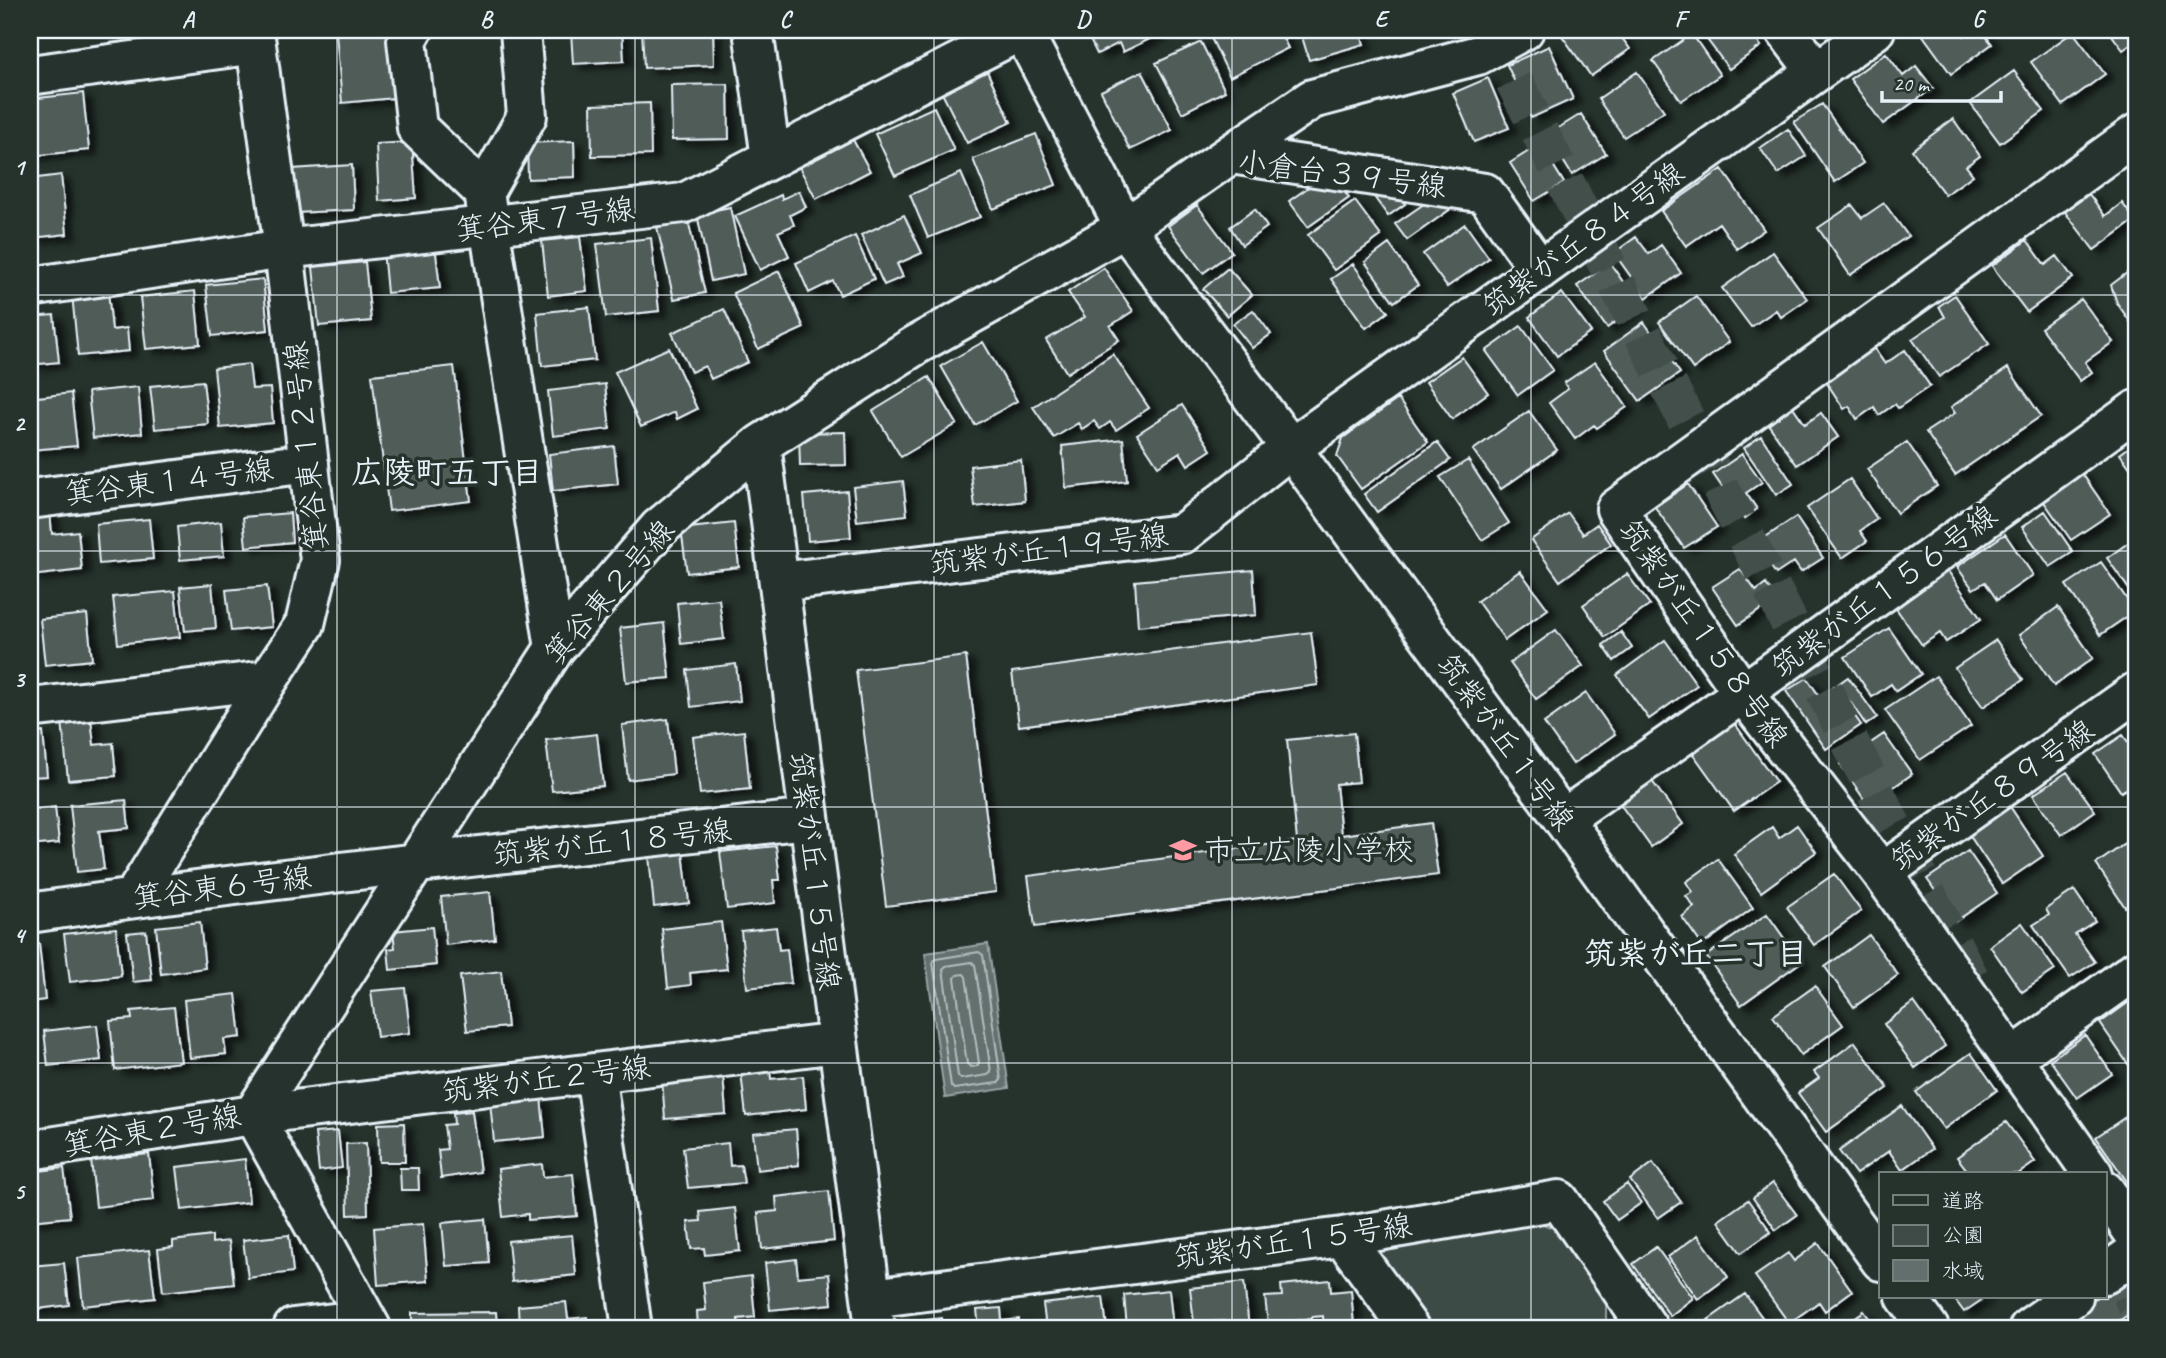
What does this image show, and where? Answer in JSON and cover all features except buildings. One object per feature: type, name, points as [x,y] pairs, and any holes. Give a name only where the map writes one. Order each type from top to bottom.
[{"type":"street","points":[[412,30],[407,40],[417,128],[487,209],[555,648]]},
{"type":"street","points":[[487,209],[527,116],[520,30]]},
{"type":"street","points":[[753,30],[771,158]]},
{"type":"street","points":[[1022,30],[1125,228]]},
{"type":"street","name":"箕谷東７号線","points":[[30,287],[284,249],[487,209],[684,203],[1022,30]]},
{"type":"street","points":[[1231,154],[1312,99],[1478,55],[1524,30]]},
{"type":"street","points":[[1785,30],[1816,71]]},
{"type":"street","name":"筑紫が丘８４号線","points":[[1292,448],[1875,30]]},
{"type":"street","points":[[30,75],[255,37]]},
{"type":"street","name":"箕谷東１２号線","points":[[133,898],[305,624],[320,560],[284,249],[255,37]]},
{"type":"street","name":"筑紫が丘１５８号線","points":[[2092,1172],[1882,873],[1742,694],[1616,509],[2136,134]]},
{"type":"street","name":"小倉台３９号線","points":[[1125,228],[1231,154],[1485,193],[1540,270]]},
{"type":"street","name":"箕谷東２号線","points":[[30,1150],[253,1115],[555,648],[659,528],[761,444],[916,345],[1125,228]]},
{"type":"street","name":"筑紫が丘１号線","points":[[1125,228],[1292,448],[1879,1258]]},
{"type":"street","name":"筑紫が丘１５６号線","points":[[1563,819],[1742,694],[2136,410]]},
{"type":"street","name":"筑紫が丘１５号線","points":[[761,444],[874,1313],[1559,1200],[1646,1328]]},
{"type":"street","name":"筑紫が丘１９号線","points":[[779,582],[1182,534],[1292,448]]},
{"type":"street","name":"箕谷東１４号線","points":[[30,499],[309,463]]},
{"type":"street","points":[[30,708],[268,680]]},
{"type":"street","name":"筑紫が丘８９号線","points":[[1882,873],[2136,692]]},
{"type":"street","name":"筑紫が丘１８号線","points":[[415,864],[808,819]]},
{"type":"street","name":"箕谷東６号線","points":[[30,914],[133,898],[415,864]]},
{"type":"street","points":[[2012,1058],[2136,970]]},
{"type":"street","name":"筑紫が丘２号線","points":[[253,1115],[838,1043]]},
{"type":"street","points":[[595,1073],[632,1328]]},
{"type":"street","points":[[253,1115],[368,1324],[293,1328]]},
{"type":"street","points":[[2106,1192],[2136,1236]]},
{"type":"street","points":[[1343,1237],[1409,1328]]},
{"type":"street","points":[[2106,1273],[2136,1252]]},
{"type":"street","points":[[1907,1298],[1929,1328]]},
{"type":"street","points":[[2029,1328],[2072,1298]]},
{"type":"green space","points":[[1538,1222],[1563,1232],[1606,1298],[1606,1328],[1427,1328],[1370,1249]]},
{"type":"water","points":[[988,944],[1009,1088],[945,1098],[925,953]]},
{"type":"tunnel","points":[[1488,30],[1971,980]]},
{"type":"tunnel","points":[[2106,1244],[2136,1304]]},
{"type":"place","name":"市立広陵小学校","points":[[1183,850]]},
{"type":"district","name":"広陵町五丁目","points":[[447,472]]},
{"type":"district","name":"筑紫が丘二丁目","points":[[1696,953]]}]
